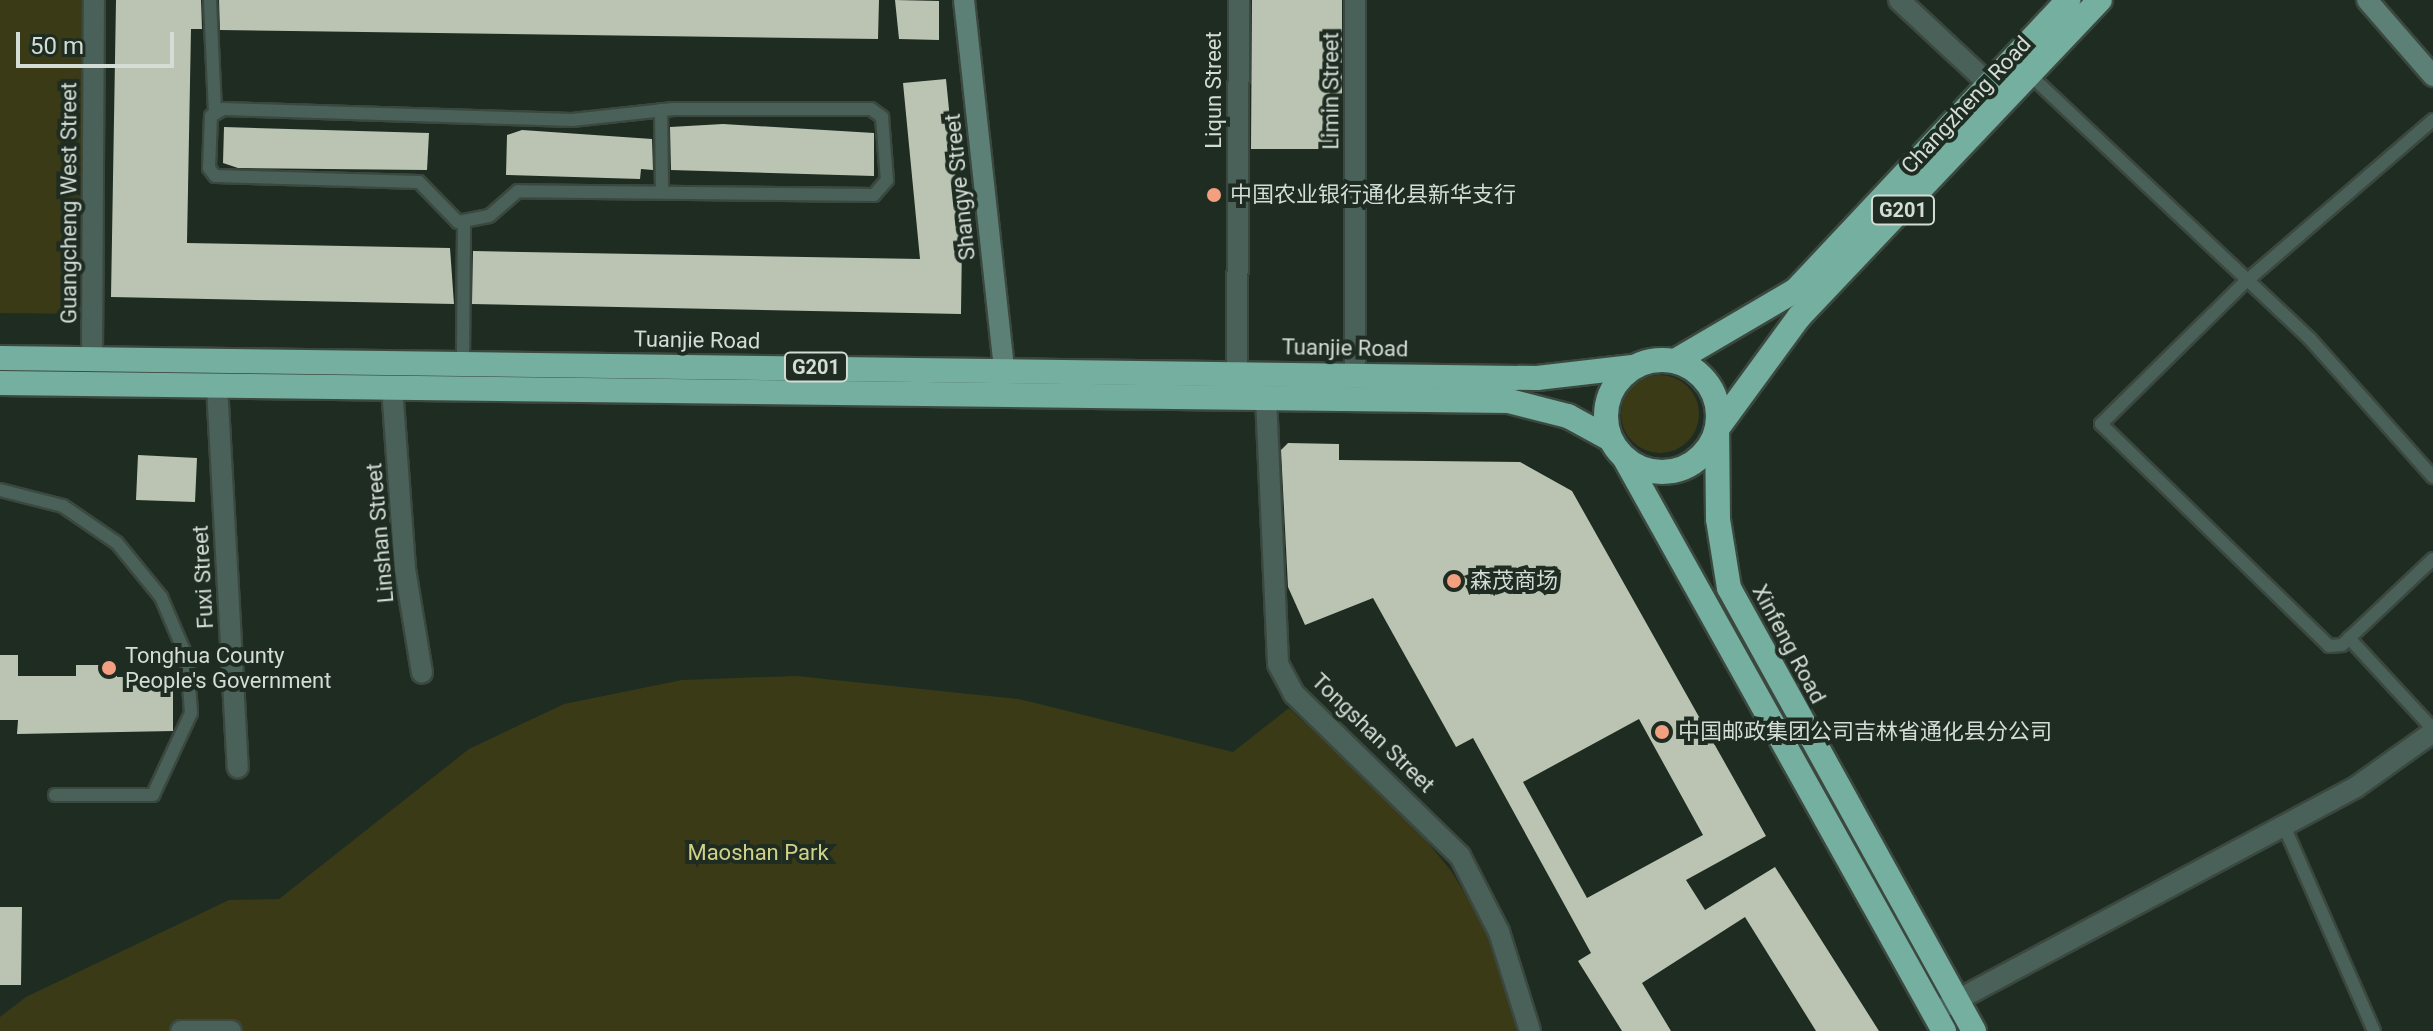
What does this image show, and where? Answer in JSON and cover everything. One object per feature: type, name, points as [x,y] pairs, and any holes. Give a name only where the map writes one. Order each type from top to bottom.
[{"type":"highway","name":"Changzheng Road","points":[[1675,361],[1796,290],[2068,0]]},
{"type":"highway","name":"Changzheng Road","points":[[1717,429],[1799,317],[2100,0]]},
{"type":"highway","name":"Tuanjie Road","points":[[0,358],[1537,378],[1632,367]]},
{"type":"highway","points":[[1618,449],[1659,472],[1685,467],[1705,452],[1717,429],[1710,386],[1675,361],[1632,367],[1607,403],[1618,449],[1939,1022]]},
{"type":"highway","name":"G201","points":[[0,383],[1509,401],[1568,416],[1618,449]]},
{"type":"highway","name":"Xinfeng Road","points":[[1717,429],[1718,519],[1729,588],[1955,1002],[1974,1031]]},
{"type":"street","name":"Guangcheng West Street","points":[[92,359],[94,0]]},
{"type":"street","name":"Shangye Street","points":[[964,0],[1004,370]]},
{"type":"street","name":"Liqun Street","points":[[1237,372],[1239,0]]},
{"type":"street","name":"Limin Street","points":[[1355,0],[1355,374]]},
{"type":"street","points":[[1899,0],[1989,84]]},
{"type":"street","points":[[2367,0],[2433,76]]},
{"type":"street","name":"Fuxi Street","points":[[217,385],[238,767]]},
{"type":"street","name":"Linshan Street","points":[[392,387],[405,569],[422,673]]},
{"type":"street","name":"Tongshan Street","points":[[1266,398],[1278,664],[1294,694],[1460,856],[1499,932],[1530,1031]]},
{"type":"street","points":[[1939,1022],[1955,1002],[2284,826],[2433,731]]},
{"type":"street","points":[[181,1031],[231,1031]]},
{"type":"lane","points":[[210,1],[215,112],[209,168],[215,176],[419,182],[442,212],[464,222],[489,216],[518,191],[874,195],[887,180],[882,117],[871,109],[661,110],[572,120],[215,112]]},
{"type":"lane","points":[[2030,75],[2244,283],[2310,339],[2433,477]]},
{"type":"lane","points":[[661,110],[662,192]]},
{"type":"lane","points":[[2433,120],[2244,283],[2101,424],[2329,646],[2349,638],[2433,559]]},
{"type":"lane","points":[[463,363],[464,222]]},
{"type":"lane","points":[[0,490],[63,506],[117,543],[161,597],[187,658],[191,713],[153,795],[55,795]]},
{"type":"lane","points":[[2349,638],[2433,731]]},
{"type":"lane","points":[[2284,826],[2374,1031]]},
{"type":"green space","points":[[0,0],[82,0],[80,314],[0,313]]},
{"type":"green space","points":[[1660,375],[1675,378],[1688,386],[1696,399],[1699,414],[1696,429],[1688,442],[1675,450],[1660,453],[1645,450],[1632,442],[1624,429],[1621,414],[1624,399],[1632,386],[1645,378]]},
{"type":"green space","name":"Maoshan Park","points":[[796,676],[1019,699],[1233,752],[1289,708],[1411,822],[1452,872],[1491,936],[1517,1031],[0,1031],[0,1017],[26,997],[229,900],[279,899],[469,749],[564,704],[682,680]]},
{"type":"building","points":[[116,0],[201,0],[202,29],[191,29],[187,243],[450,248],[454,304],[111,297]]},
{"type":"building","points":[[219,0],[879,0],[878,39],[220,30]]},
{"type":"building","points":[[895,0],[939,1],[939,40],[899,39]]},
{"type":"building","points":[[1252,0],[1342,0],[1342,149],[1251,149]]},
{"type":"building","points":[[946,79],[962,242],[961,314],[472,304],[473,251],[920,259],[903,83]]},
{"type":"building","points":[[723,124],[874,133],[874,176],[671,170],[670,127]]},
{"type":"building","points":[[224,127],[429,133],[427,170],[238,168],[223,163]]},
{"type":"building","points":[[522,130],[652,139],[653,170],[641,169],[640,179],[506,175],[507,135]]},
{"type":"building","points":[[1288,443],[1339,444],[1339,460],[1520,462],[1572,491],[1766,836],[1686,880],[1705,910],[1775,867],[1879,1031],[1816,1031],[1745,917],[1642,983],[1671,1031],[1622,1031],[1578,961],[1591,953],[1473,738],[1456,747],[1373,598],[1305,625],[1288,587],[1281,450]],"holes":[[[1639,719],[1703,835],[1587,898],[1523,782]]]},
{"type":"building","points":[[138,455],[197,458],[195,502],[136,500]]},
{"type":"building","points":[[0,655],[18,655],[18,676],[76,676],[76,665],[117,665],[117,677],[173,677],[173,731],[17,734],[18,720],[0,720]]},
{"type":"building","points":[[0,907],[22,907],[21,985],[0,985]]},
{"type":"place","name":"中国农业银行通化县新华支行","points":[[1214,195]]},
{"type":"place","name":"森茂商场","points":[[1454,581]]},
{"type":"place","name":"Tonghua County People's Government","points":[[109,668]]},
{"type":"place","name":"中国邮政集团公司吉林省通化县分公司","points":[[1662,732]]}]
